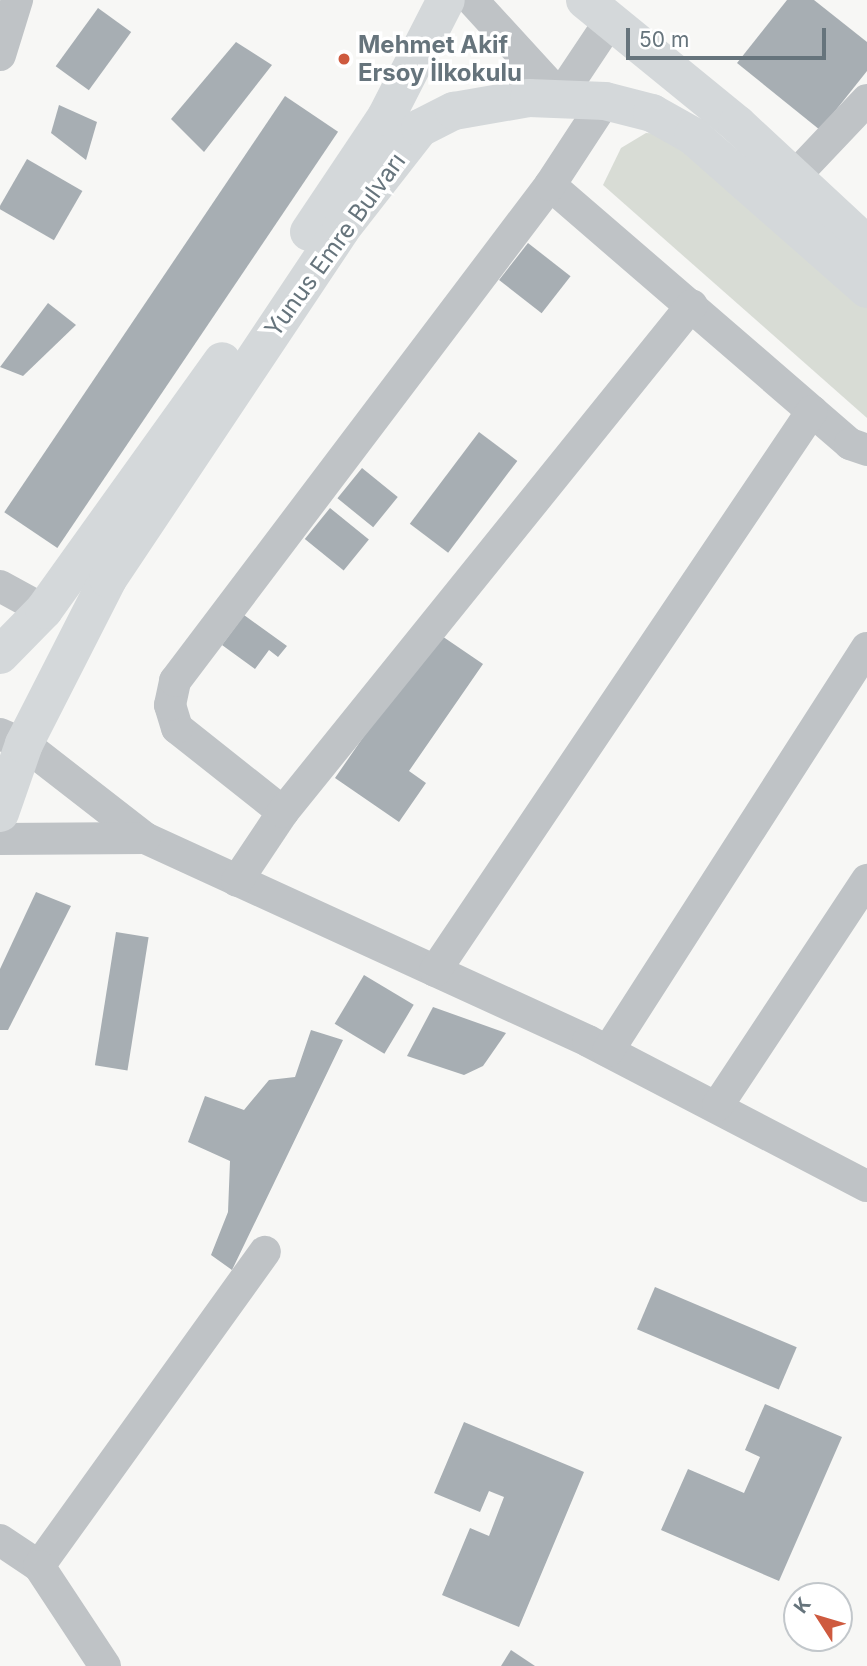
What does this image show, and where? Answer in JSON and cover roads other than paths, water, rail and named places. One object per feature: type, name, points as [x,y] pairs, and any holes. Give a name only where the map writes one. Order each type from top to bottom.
[{"type":"main road","name":"Yunus Emre Bulvarı","points":[[0,655],[44,610],[386,117],[446,0]]},
{"type":"main road","points":[[597,10],[794,177],[867,245]]},
{"type":"main road","name":"Yunus Emre Bulvarı","points":[[0,813],[12,739],[108,579],[341,229],[420,128],[465,108],[560,96],[605,101],[652,113],[694,136],[867,289]]},
{"type":"street","points":[[0,55],[17,0]]},
{"type":"street","points":[[472,0],[560,96],[597,10]]},
{"type":"street","points":[[794,177],[867,100]]},
{"type":"street","points":[[283,812],[177,728],[170,705],[174,681],[550,185],[605,101]]},
{"type":"street","points":[[550,185],[812,411],[867,450]]},
{"type":"street","points":[[237,881],[283,812],[692,305]]},
{"type":"street","points":[[435,971],[812,411]]},
{"type":"street","points":[[0,586],[44,610]]},
{"type":"street","points":[[608,1051],[867,648]]},
{"type":"street","points":[[12,739],[145,838],[608,1051],[718,1105],[867,1186]]},
{"type":"street","points":[[0,839],[145,838]]},
{"type":"street","points":[[718,1105],[867,880]]},
{"type":"street","points":[[39,1566],[265,1251]]},
{"type":"street","points":[[0,1540],[39,1566],[105,1666]]},
{"type":"place","name":"Mehmet Akif Ersoy İlkokulu","points":[[344,59]]}]
